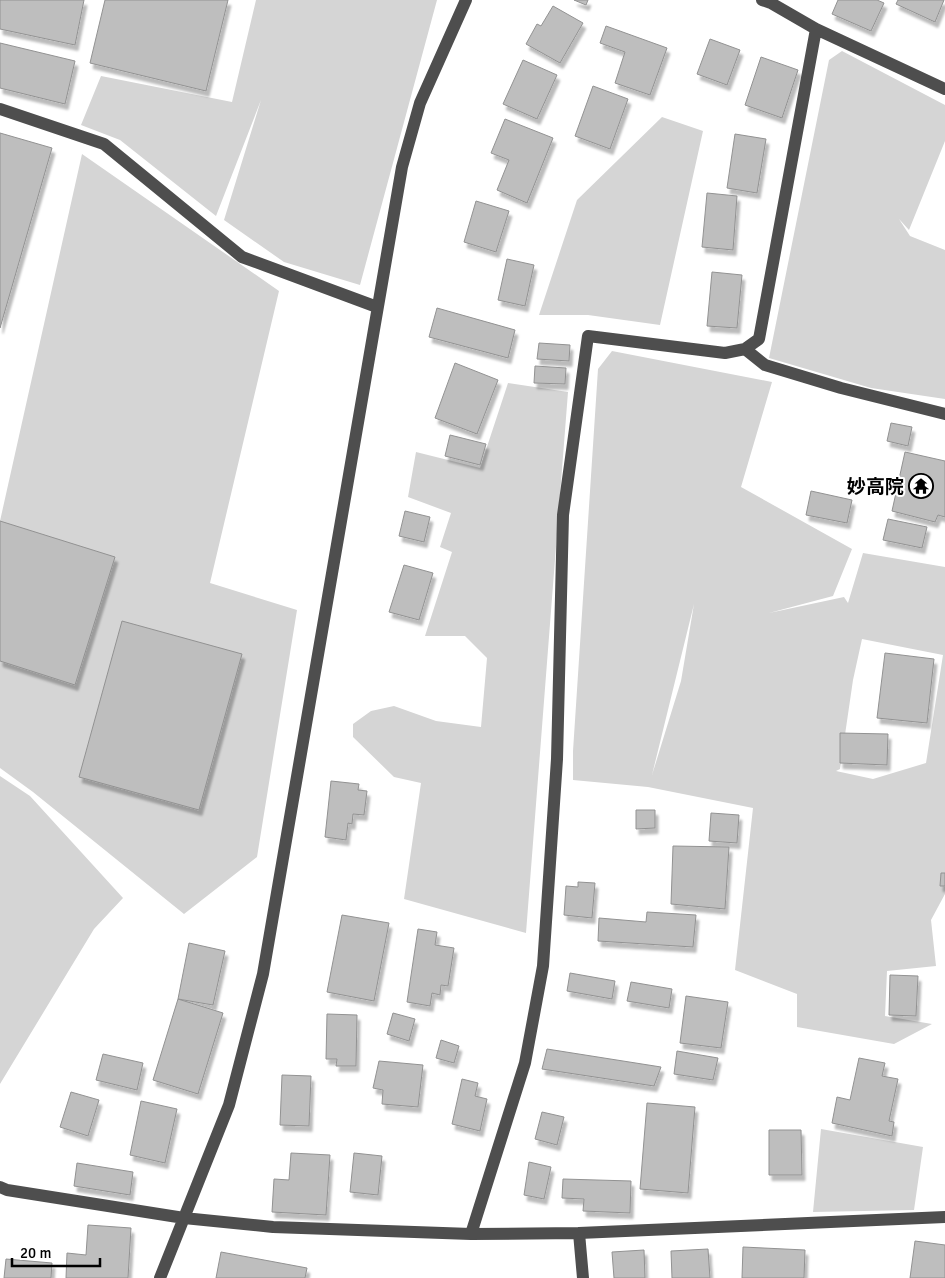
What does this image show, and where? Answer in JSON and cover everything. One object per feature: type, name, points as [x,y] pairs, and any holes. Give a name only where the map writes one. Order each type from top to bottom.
[{"type":"street","points":[[160,1278],[229,1105],[263,974],[402,167],[420,103],[466,0]]},
{"type":"street","points":[[762,0],[771,3],[816,29],[945,89]]},
{"type":"street","points":[[471,1234],[526,1063],[543,966],[556,759],[563,515],[588,336],[725,353],[744,349],[759,338],[816,29]]},
{"type":"street","points":[[0,109],[104,144],[242,257],[377,308]]},
{"type":"street","points":[[744,349],[765,365],[841,388],[945,414]]},
{"type":"street","points":[[0,1187],[7,1190],[184,1218],[273,1227],[471,1234],[579,1233],[945,1217]]},
{"type":"street","points":[[579,1233],[583,1278]]},
{"type":"shaded area","points":[[256,0],[437,0],[360,285],[284,262],[224,220],[261,100],[216,216],[120,140],[81,125],[101,76],[232,102]]},
{"type":"shaded area","points":[[842,51],[945,105],[945,141],[909,230],[899,219],[910,236],[945,250],[945,399],[871,388],[769,358],[829,60]]},
{"type":"shaded area","points":[[662,117],[703,131],[660,325],[588,315],[539,315],[577,200]]},
{"type":"shaded area","points":[[82,154],[279,291],[210,583],[297,610],[257,857],[184,914],[33,792],[0,768],[0,521]]},
{"type":"shaded area","points":[[612,351],[772,382],[741,487],[852,549],[833,596],[769,613],[844,597],[848,603],[863,553],[945,567],[945,894],[931,920],[936,966],[887,971],[885,1016],[932,1024],[894,1044],[797,1027],[797,994],[735,970],[753,808],[648,787],[573,780],[573,751],[598,369]],"holes":[[[694,604],[681,681],[652,775]],[[862,639],[943,655],[926,763],[873,779],[836,771],[840,769],[853,680]]]},
{"type":"shaded area","points":[[508,383],[568,392],[526,933],[404,899],[421,783],[394,777],[353,737],[353,724],[371,711],[394,706],[436,721],[481,727],[487,658],[465,636],[425,636],[452,552],[440,547],[451,513],[408,497],[416,452],[480,468]]},
{"type":"shaded area","points":[[0,776],[30,796],[123,898],[94,929],[0,1084]]},
{"type":"shaded area","points":[[821,1129],[923,1147],[914,1210],[813,1212]]},
{"type":"building","points":[[0,0],[84,0],[75,45],[0,29]]},
{"type":"building","points":[[105,0],[228,0],[206,91],[90,63]]},
{"type":"building","points":[[574,0],[588,0],[586,5]]},
{"type":"building","points":[[838,0],[877,0],[884,3],[871,31],[832,14]]},
{"type":"building","points":[[898,0],[944,0],[935,22],[896,4]]},
{"type":"building","points":[[553,6],[583,23],[560,63],[526,44],[537,24],[541,26]]},
{"type":"building","points":[[606,26],[667,48],[650,95],[615,83],[625,52],[600,43]]},
{"type":"building","points":[[710,39],[740,50],[727,85],[697,74]]},
{"type":"building","points":[[0,43],[75,61],[65,104],[0,88]]},
{"type":"building","points":[[761,57],[798,70],[782,118],[745,105]]},
{"type":"building","points":[[523,60],[557,75],[537,119],[503,104]]},
{"type":"building","points":[[593,86],[628,99],[610,149],[575,136]]},
{"type":"building","points":[[505,119],[553,138],[527,203],[497,190],[509,160],[491,153]]},
{"type":"building","points":[[0,133],[52,148],[0,328]]},
{"type":"building","points":[[735,134],[766,139],[757,193],[727,188]]},
{"type":"building","points":[[707,193],[737,196],[733,250],[702,247]]},
{"type":"building","points":[[476,201],[509,211],[496,252],[464,242]]},
{"type":"building","points":[[507,259],[534,265],[525,306],[498,300]]},
{"type":"building","points":[[712,272],[742,275],[737,328],[707,326]]},
{"type":"building","points":[[437,308],[515,330],[508,358],[429,337]]},
{"type":"building","points":[[539,343],[570,345],[569,361],[537,359]]},
{"type":"building","points":[[455,363],[498,380],[477,434],[435,418]]},
{"type":"building","points":[[535,366],[566,368],[565,384],[534,383]]},
{"type":"building","points":[[891,423],[912,427],[908,446],[887,441]]},
{"type":"building","points":[[450,435],[486,444],[480,465],[445,456]]},
{"type":"building","name":"妙高院","points":[[905,452],[945,461],[945,517],[938,515],[935,522],[892,511]]},
{"type":"building","points":[[811,491],[852,500],[847,523],[806,515]]},
{"type":"building","points":[[405,511],[430,517],[424,542],[399,536]]},
{"type":"building","points":[[888,519],[927,527],[922,548],[883,540]]},
{"type":"building","points":[[0,521],[115,557],[75,685],[0,661]]},
{"type":"building","points":[[404,565],[433,573],[419,620],[389,612]]},
{"type":"building","points":[[122,621],[242,654],[199,810],[79,777]]},
{"type":"building","points":[[885,653],[934,659],[927,723],[877,718]]},
{"type":"building","points":[[840,733],[888,734],[887,765],[840,763]]},
{"type":"building","points":[[331,781],[359,784],[358,790],[367,791],[364,815],[353,814],[352,824],[348,823],[346,840],[325,837]]},
{"type":"building","points":[[636,810],[655,810],[655,828],[636,829]]},
{"type":"building","points":[[711,813],[739,815],[737,843],[709,841]]},
{"type":"building","points":[[673,846],[729,847],[725,909],[671,904]]},
{"type":"building","points":[[941,873],[945,873],[945,886],[940,886]]},
{"type":"building","points":[[578,882],[595,883],[592,918],[564,915],[566,886],[578,887]]},
{"type":"building","points":[[647,912],[696,915],[693,947],[598,941],[599,918],[646,922]]},
{"type":"building","points":[[342,915],[389,923],[374,1001],[327,992]]},
{"type":"building","points":[[418,929],[437,932],[435,945],[454,948],[448,986],[441,985],[440,995],[432,993],[430,1006],[407,1002]]},
{"type":"building","points":[[189,943],[225,951],[213,1005],[178,999]]},
{"type":"building","points":[[570,973],[615,981],[612,999],[567,991]]},
{"type":"building","points":[[890,975],[918,976],[916,1016],[889,1015]]},
{"type":"building","points":[[631,982],[672,989],[669,1008],[627,1001]]},
{"type":"building","points":[[686,996],[728,1002],[721,1048],[680,1043]]},
{"type":"building","points":[[178,999],[223,1013],[198,1094],[153,1080]]},
{"type":"building","points":[[393,1013],[415,1019],[409,1041],[387,1034]]},
{"type":"building","points":[[327,1014],[357,1015],[356,1066],[336,1066],[337,1059],[326,1059]]},
{"type":"building","points":[[441,1040],[459,1046],[454,1063],[436,1058]]},
{"type":"building","points":[[547,1049],[661,1067],[654,1086],[542,1069]]},
{"type":"building","points":[[677,1051],[718,1058],[713,1080],[674,1074]]},
{"type":"building","points":[[103,1054],[143,1063],[137,1090],[96,1080]]},
{"type":"building","points":[[859,1058],[885,1063],[882,1076],[898,1079],[889,1121],[894,1122],[892,1136],[832,1123],[837,1097],[850,1100]]},
{"type":"building","points":[[379,1061],[423,1065],[418,1107],[382,1104],[383,1090],[373,1088]]},
{"type":"building","points":[[282,1075],[311,1076],[309,1126],[280,1125]]},
{"type":"building","points":[[462,1079],[478,1083],[475,1096],[487,1099],[480,1131],[452,1124]]},
{"type":"building","points":[[71,1092],[99,1100],[88,1136],[60,1127]]},
{"type":"building","points":[[141,1101],[177,1109],[165,1163],[130,1155]]},
{"type":"building","points":[[647,1103],[695,1107],[688,1193],[640,1189]]},
{"type":"building","points":[[542,1112],[564,1117],[557,1145],[535,1139]]},
{"type":"building","points":[[769,1130],[801,1130],[802,1175],[769,1175]]},
{"type":"building","points":[[291,1153],[330,1155],[326,1215],[272,1212],[274,1179],[289,1180]]},
{"type":"building","points":[[354,1153],[382,1156],[378,1195],[350,1192]]},
{"type":"building","points":[[529,1162],[551,1167],[544,1199],[524,1195]]},
{"type":"building","points":[[77,1163],[133,1172],[130,1195],[74,1186]]},
{"type":"building","points":[[563,1179],[631,1181],[630,1213],[583,1211],[584,1199],[562,1198]]},
{"type":"building","points":[[88,1225],[131,1228],[128,1278],[66,1278],[67,1253],[86,1255]]},
{"type":"building","points":[[915,1241],[945,1245],[945,1278],[910,1278]]},
{"type":"building","points":[[743,1247],[805,1250],[804,1278],[742,1278]]},
{"type":"building","points":[[708,1249],[710,1278],[672,1278],[671,1251]]},
{"type":"building","points":[[644,1250],[645,1278],[614,1278],[612,1252]]},
{"type":"building","points":[[221,1252],[307,1268],[305,1278],[216,1278]]},
{"type":"building","points":[[6,1259],[52,1263],[51,1278],[4,1278]]},
{"type":"place","name":"妙高院","points":[[921,486]]}]
